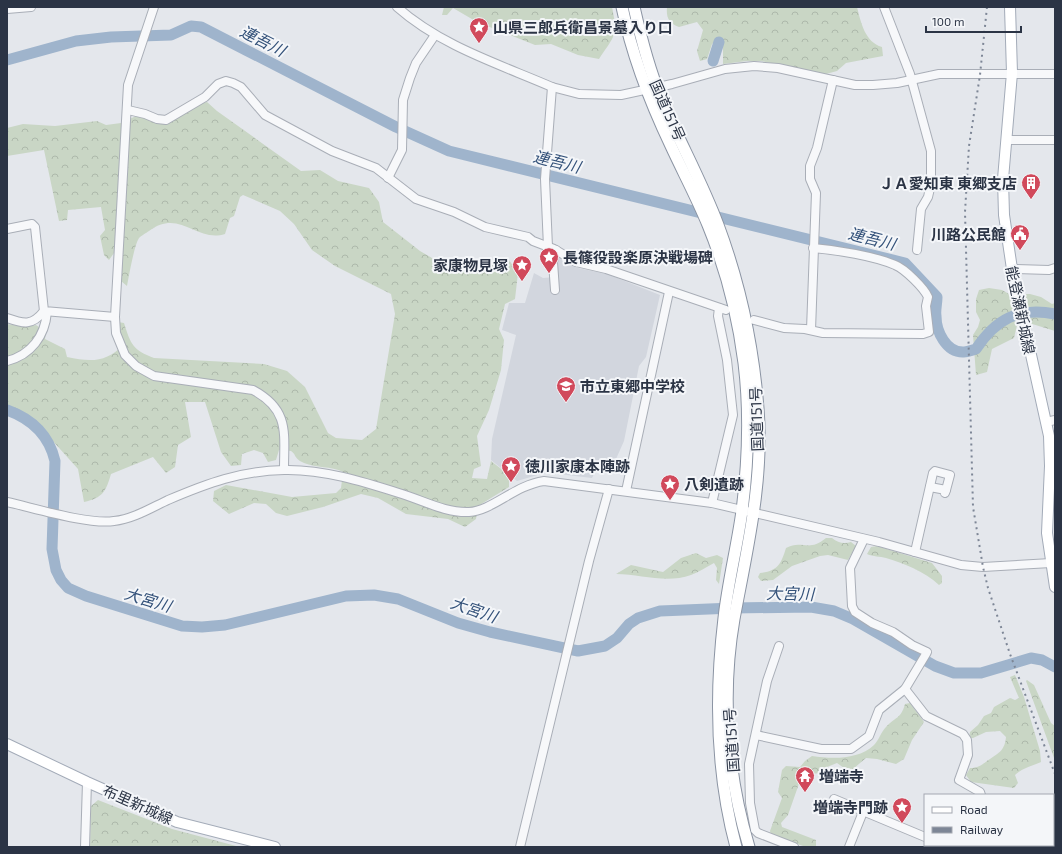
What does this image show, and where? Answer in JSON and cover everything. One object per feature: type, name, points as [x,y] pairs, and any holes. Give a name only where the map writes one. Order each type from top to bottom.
[{"type":"highway","name":"国道151号","points":[[622,7],[651,89],[697,201],[713,224],[742,303],[755,384],[759,428],[754,514],[738,599],[729,619],[719,678],[720,746],[726,795],[736,847]]},
{"type":"highway","name":"国道151号","points":[[634,7],[651,89],[709,202],[728,283],[744,363],[747,414],[742,511],[726,600],[729,619],[729,745],[735,793],[749,847]]},
{"type":"main road","name":"能登瀬新城線","points":[[1010,7],[1012,73],[1006,140],[1003,200],[1006,233],[1018,299],[1050,421],[1050,449],[1052,465],[1047,533],[1055,587]]},
{"type":"main road","name":"布里新城線","points":[[7,744],[177,822],[275,847]]},
{"type":"street","points":[[7,9],[31,7]]},
{"type":"street","points":[[154,7],[148,29],[129,80],[115,317],[116,333],[125,354],[136,366],[154,376],[253,390],[268,398],[281,415],[284,431],[284,470]]},
{"type":"street","points":[[397,7],[405,10],[435,35],[552,87],[569,92],[594,96],[621,95],[651,89],[725,69],[754,66],[778,68],[855,85],[873,85],[912,80],[939,74],[1055,74]]},
{"type":"street","points":[[884,7],[912,80],[932,151],[931,184],[928,197],[921,209],[917,250]]},
{"type":"street","points":[[388,178],[402,150],[403,100],[410,78],[416,63],[435,35]]},
{"type":"street","points":[[811,330],[816,193],[810,179],[810,166],[817,148],[833,80]]},
{"type":"street","points":[[128,110],[145,114],[156,119],[166,120],[205,97],[218,84],[226,81],[233,83],[241,87],[265,115],[332,151],[367,164],[416,199],[454,212],[485,227],[522,234],[539,244],[552,248],[576,262],[606,269],[669,292],[722,309],[718,316],[728,360],[733,414],[712,503]]},
{"type":"street","points":[[552,87],[545,179],[555,290]]},
{"type":"street","points":[[1006,140],[1055,140]]},
{"type":"street","points":[[7,229],[32,224],[35,227],[46,311],[46,324],[31,350],[22,356],[7,360]]},
{"type":"street","points":[[754,320],[784,328],[811,330],[823,333],[923,334],[929,332],[926,306],[928,297],[904,270],[895,265],[814,247]]},
{"type":"street","points":[[1012,269],[1049,270],[1055,268]]},
{"type":"street","points":[[626,491],[669,292]]},
{"type":"street","points":[[7,318],[28,323],[38,318],[46,311],[115,317]]},
{"type":"street","points":[[7,502],[101,521],[114,521],[130,516],[213,481],[247,474],[284,470],[331,475],[359,481],[441,508],[471,512],[482,509],[526,485],[544,481],[712,503],[864,539],[961,565],[982,567],[1051,564]]},
{"type":"street","points":[[915,552],[932,473],[935,471],[950,474],[945,492],[930,487]]},
{"type":"street","points":[[520,847],[589,561],[609,489]]},
{"type":"street","points":[[756,735],[821,749],[851,749],[869,736],[879,710],[905,689],[926,654],[927,652],[912,645],[893,632],[872,623],[855,612],[852,606],[850,568],[864,539]]},
{"type":"street","points":[[779,646],[767,681],[748,774],[750,803],[755,830],[758,833],[794,847]]},
{"type":"street","points":[[905,689],[926,716],[963,734],[967,740],[968,755],[959,780],[980,792],[981,794]]},
{"type":"street","points":[[85,847],[87,782]]},
{"type":"street","points":[[834,799],[924,837]]},
{"type":"street","points":[[849,847],[863,812]]},
{"type":"shaded area","name":"市立東郷中学校","points":[[560,257],[578,268],[607,274],[660,295],[646,357],[639,366],[624,441],[612,468],[606,474],[595,472],[592,478],[550,473],[517,481],[491,460],[492,439],[516,335],[502,330],[509,303],[525,303],[534,273],[543,278],[556,277],[555,263]]},
{"type":"green space","points":[[444,7],[612,7],[615,30],[612,40],[599,59],[578,55],[551,44],[535,45],[477,22],[453,8],[447,15],[442,15]]},
{"type":"green space","points":[[667,7],[857,7],[865,31],[871,41],[882,47],[883,56],[846,63],[837,71],[826,74],[761,61],[723,64],[723,46],[718,39],[712,44],[707,59],[700,61],[697,51],[703,30],[697,22],[679,27],[673,24],[669,20]]},
{"type":"green space","points":[[207,102],[217,111],[301,171],[320,170],[338,181],[369,188],[379,202],[383,222],[420,251],[444,265],[471,269],[487,263],[509,260],[518,273],[515,299],[505,304],[499,329],[504,340],[501,370],[489,410],[477,436],[481,466],[474,469],[472,478],[487,479],[491,461],[509,475],[509,487],[478,506],[476,519],[465,527],[448,519],[406,514],[378,498],[361,494],[323,507],[287,516],[276,513],[266,504],[254,503],[229,514],[213,501],[214,491],[226,485],[292,497],[336,493],[341,488],[343,472],[304,463],[298,460],[291,451],[279,450],[276,460],[268,462],[263,453],[254,450],[242,454],[241,465],[231,466],[221,452],[205,402],[185,402],[191,437],[178,445],[175,467],[166,473],[153,457],[111,474],[103,493],[96,498],[84,502],[78,469],[33,419],[7,405],[7,324],[25,327],[36,325],[46,332],[45,339],[65,349],[67,357],[84,360],[98,360],[111,355],[124,344],[118,331],[118,322],[124,323],[131,342],[137,349],[154,358],[264,364],[287,371],[305,387],[328,433],[336,438],[362,440],[376,429],[395,314],[391,294],[335,266],[312,250],[294,224],[280,211],[243,195],[240,197],[234,216],[230,218],[225,234],[215,236],[205,234],[179,224],[170,223],[160,225],[139,238],[127,286],[121,281],[122,255],[114,253],[109,260],[104,255],[100,236],[105,230],[101,207],[68,210],[67,220],[59,221],[44,150],[7,156],[7,128],[23,124],[55,126],[97,121],[106,125],[121,123],[136,116],[156,121],[196,104]]},
{"type":"green space","points":[[989,288],[1002,290],[1009,294],[1030,294],[1041,297],[1052,304],[1055,303],[1055,331],[1029,323],[1017,325],[1014,338],[992,349],[987,372],[976,375],[973,335],[980,320],[976,312],[976,299],[979,290]]},
{"type":"green space","points":[[826,538],[832,538],[841,543],[851,542],[856,546],[848,560],[828,555],[820,556],[792,566],[773,580],[761,581],[758,577],[760,573],[766,572],[778,566],[786,548],[796,545],[814,545]]},
{"type":"green space","points":[[877,546],[932,563],[942,576],[942,583],[939,585],[914,568],[884,557],[867,554],[871,547]]},
{"type":"green space","points":[[696,553],[706,558],[717,555],[723,558],[719,584],[716,580],[717,568],[714,563],[682,578],[663,579],[616,574],[631,565],[663,572],[681,558]]},
{"type":"green space","points":[[1015,675],[1024,697],[1040,751],[1041,762],[1024,769],[1015,775],[1018,783],[1014,788],[971,782],[966,775],[970,768],[981,765],[999,753],[1003,748],[1006,737],[1000,731],[986,732],[973,738],[969,738],[970,732],[978,725],[984,716],[991,713],[994,707],[1010,698],[1015,700],[1019,698],[1010,677]]},
{"type":"green space","points":[[1027,680],[1034,685],[1051,723],[1055,726],[1054,758],[1026,681]]},
{"type":"green space","points":[[910,703],[924,722],[912,740],[904,759],[896,764],[866,758],[853,769],[844,768],[837,763],[827,767],[825,773],[806,774],[801,778],[788,815],[781,823],[782,827],[816,840],[816,846],[806,847],[771,835],[770,831],[782,798],[778,792],[782,770],[786,766],[800,767],[812,756],[836,758],[853,756],[868,750],[876,743],[886,727],[902,713],[905,704]]},
{"type":"green space","points":[[98,800],[172,829],[240,847],[90,847],[91,806]]},
{"type":"waterway","name":"連吾川","points":[[7,60],[76,41],[111,37],[171,35],[191,26],[201,27],[396,127],[449,151],[905,263],[937,297],[936,322],[943,340],[952,349],[966,352],[976,349],[1000,323],[1019,314],[1030,312],[1055,314]]},
{"type":"waterway","points":[[713,61],[719,42]]},
{"type":"waterway","name":"大宮川","points":[[7,410],[24,418],[38,429],[48,443],[55,461],[52,549],[56,570],[61,580],[68,588],[86,596],[182,626],[202,627],[225,625],[346,596],[374,595],[398,599],[458,623],[490,632],[578,651],[605,646],[617,638],[629,624],[638,618],[660,611],[811,607],[834,611],[853,619],[935,666],[954,673],[981,673],[1031,658],[1042,660],[1055,667]]},
{"type":"railway","points":[[987,7],[980,75],[969,146],[965,212],[973,507],[988,588],[1010,654],[1055,774]]},
{"type":"place","name":"山県三郎兵衛昌景墓入り口","points":[[479,44]]},
{"type":"place","name":"ＪＡ愛知東 東郷支店","points":[[1031,200]]},
{"type":"place","name":"川路公民館","points":[[1020,251]]},
{"type":"place","name":"長篠役設楽原決戦場碑","points":[[549,274]]},
{"type":"place","name":"家康物見塚","points":[[522,282]]},
{"type":"place","name":"市立東郷中学校","points":[[566,403]]},
{"type":"place","name":"徳川家康本陣跡","points":[[511,483]]},
{"type":"place","name":"八剣遺跡","points":[[670,501]]},
{"type":"place","name":"増端寺","points":[[805,793]]},
{"type":"place","name":"増端寺門跡","points":[[902,824]]}]
